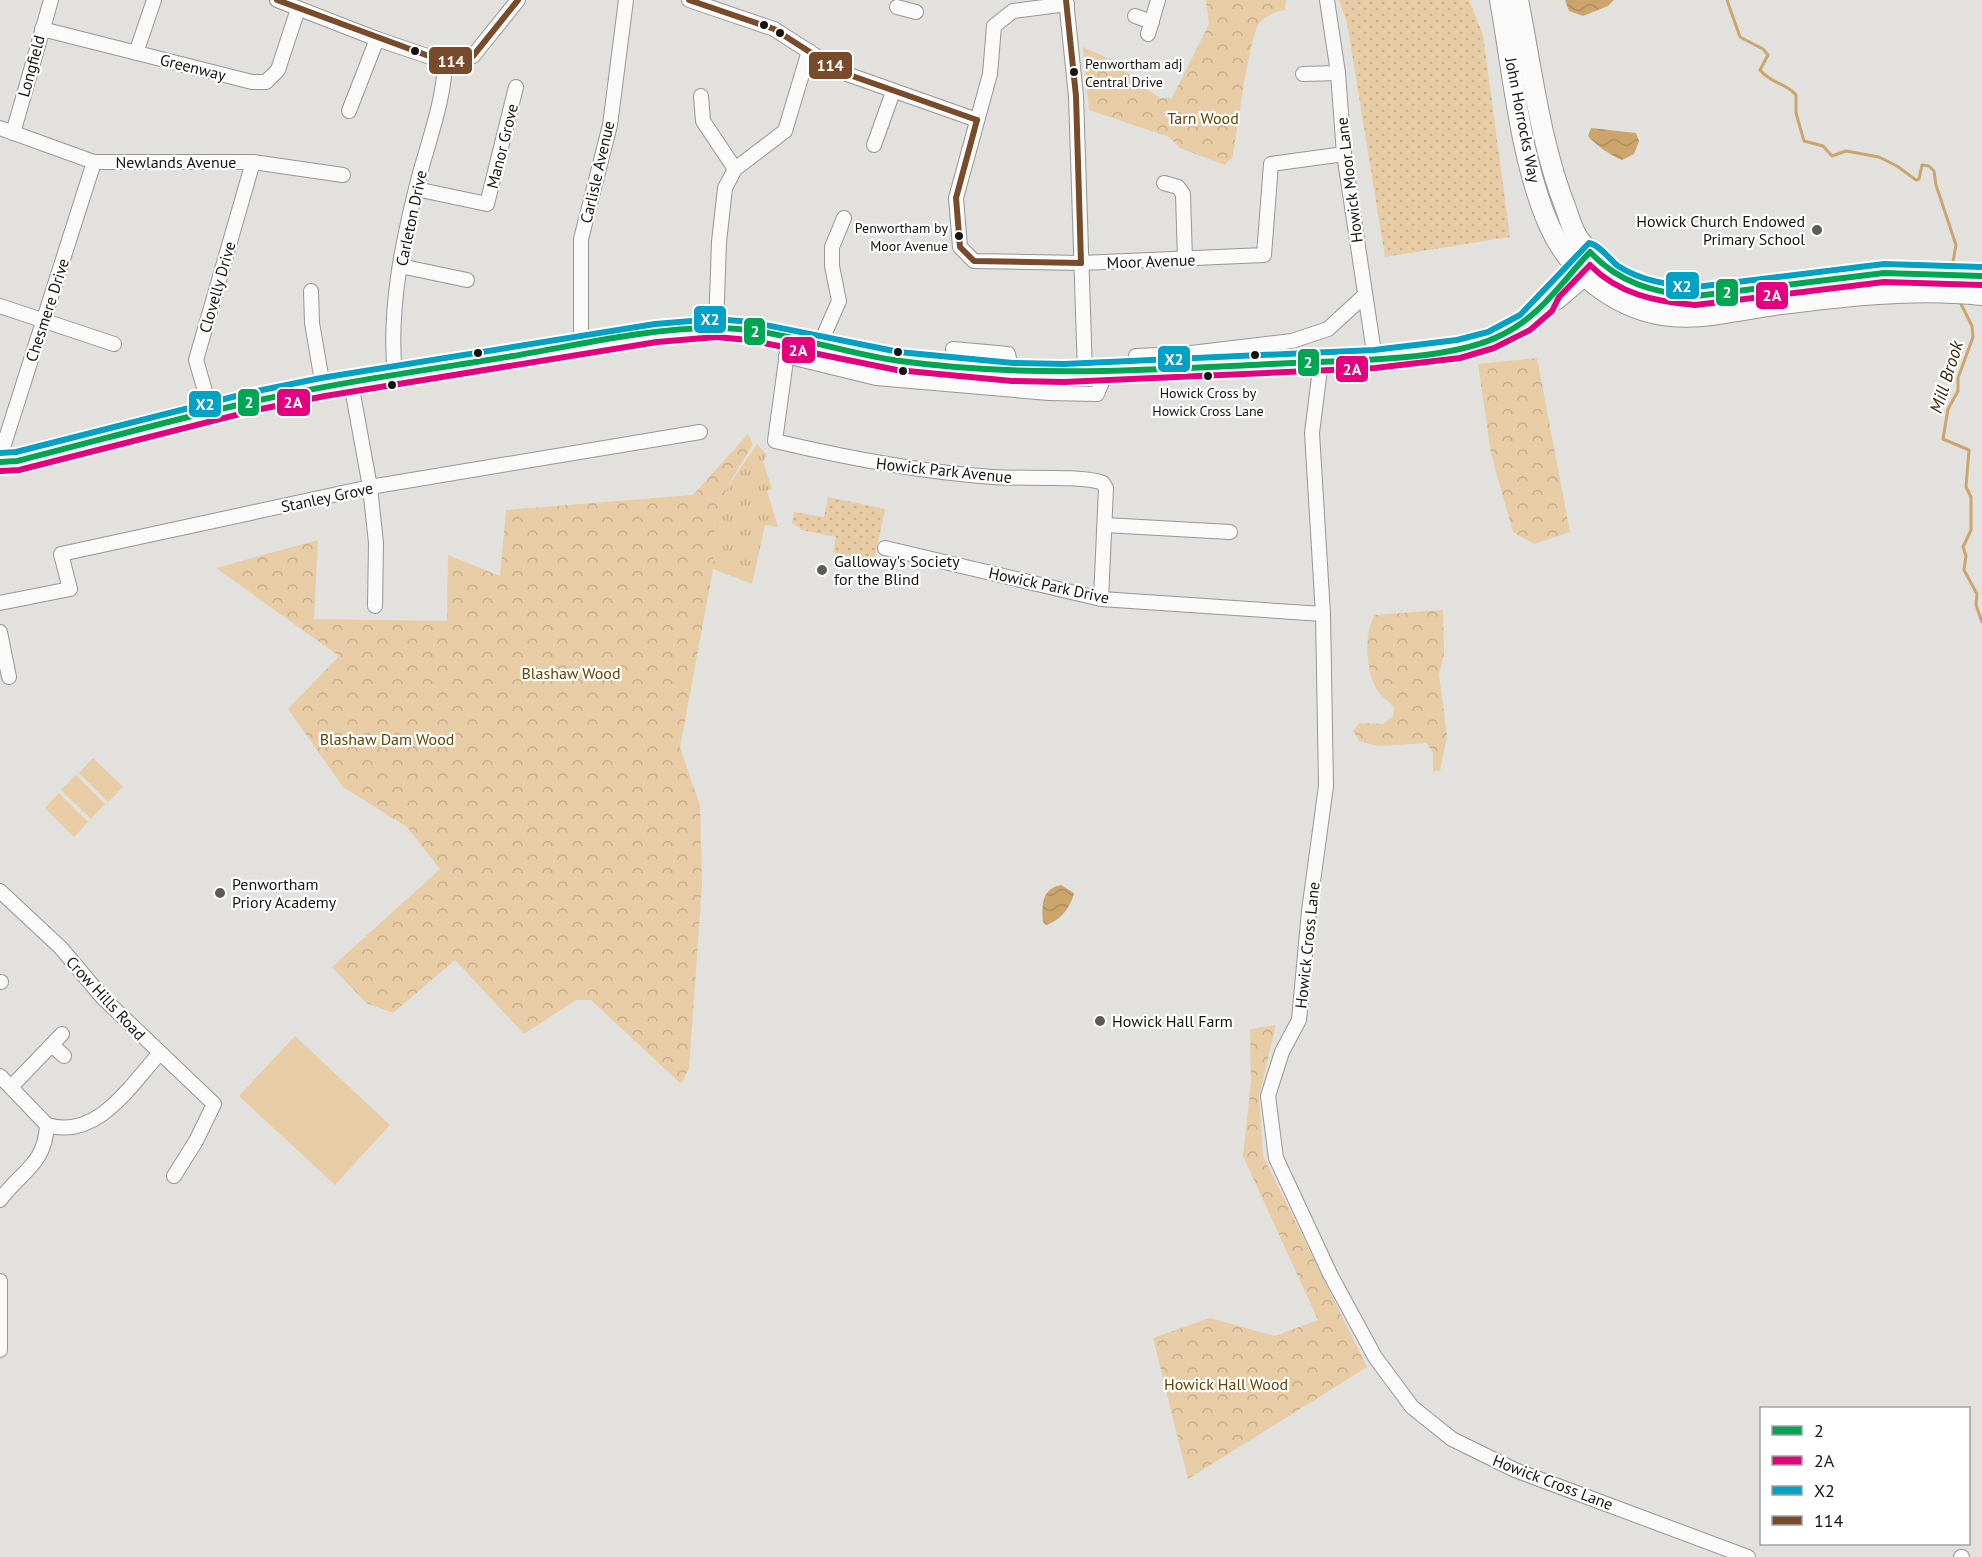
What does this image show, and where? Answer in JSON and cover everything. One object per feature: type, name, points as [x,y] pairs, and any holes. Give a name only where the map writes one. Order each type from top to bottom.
[{"type":"highway","name":"John Horrocks Way","points":[[1500,0],[1531,175],[1549,224],[1588,265]]},
{"type":"highway","name":"John Horrocks Way","points":[[1518,0],[1552,174],[1588,265]]},
{"type":"highway","points":[[1588,265],[1645,289],[1669,295],[1696,296],[1884,273],[1982,276]]},
{"type":"highway","points":[[1588,265],[1613,297],[1662,315],[1694,316],[1875,294],[1982,295]]},
{"type":"street","name":"Longfield","points":[[7,131],[51,0]]},
{"type":"street","points":[[136,53],[154,0]]},
{"type":"street","points":[[287,3],[377,39],[445,62],[473,56],[518,0]]},
{"type":"street","name":"Carlisle Avenue","points":[[581,344],[581,239],[610,125],[626,0]]},
{"type":"street","points":[[1135,16],[1150,28],[1158,0]]},
{"type":"street","name":"Howick Moor Lane","points":[[1327,0],[1338,73],[1344,154],[1364,296],[1376,359]]},
{"type":"street","points":[[696,1],[774,29],[841,72],[977,120]]},
{"type":"street","points":[[1067,2],[1076,96],[1085,373]]},
{"type":"street","name":"Moor Avenue","points":[[1067,2],[1013,11],[1006,8],[1000,12],[994,27],[990,74],[956,198],[960,247],[974,261],[1081,263],[1264,255],[1271,164],[1344,154]]},
{"type":"street","name":"Greenway","points":[[42,29],[252,82],[266,82],[278,70],[287,3]]},
{"type":"street","points":[[349,111],[377,39]]},
{"type":"street","points":[[716,328],[719,242],[725,188],[735,169],[785,131],[809,51]]},
{"type":"street","name":"Carleton Drive","points":[[395,376],[392,340],[400,266],[416,189],[444,82],[445,62]]},
{"type":"street","points":[[1303,74],[1338,73]]},
{"type":"street","name":"Manor Grove","points":[[416,189],[487,204],[516,87]]},
{"type":"street","points":[[874,145],[893,92]]},
{"type":"street","points":[[701,96],[703,120],[735,169]]},
{"type":"street","name":"Newlands Avenue","points":[[7,131],[94,162],[253,162],[343,175]]},
{"type":"street","name":"Chesmere Drive","points":[[0,457],[94,162]]},
{"type":"street","name":"Clovelly Drive","points":[[211,412],[196,360],[253,162]]},
{"type":"street","points":[[1164,183],[1178,187],[1183,194],[1185,260]]},
{"type":"street","points":[[820,344],[839,302],[832,266],[830,236],[844,218]]},
{"type":"street","points":[[0,462],[28,458],[211,412],[323,387],[581,344],[656,333],[716,328],[789,338],[898,361],[1012,372],[1085,373],[1376,359],[1477,345],[1506,334],[1545,305],[1552,292],[1588,265]]},
{"type":"street","points":[[400,266],[467,280]]},
{"type":"street","points":[[311,291],[312,323],[323,387]]},
{"type":"street","points":[[1132,370],[1136,356],[1183,354],[1292,341],[1328,329],[1364,296]]},
{"type":"street","points":[[0,306],[114,344]]},
{"type":"street","name":"Howick Park Avenue","points":[[789,338],[775,441],[899,467],[992,477],[1097,481],[1106,488],[1101,599]]},
{"type":"street","points":[[954,349],[1008,354],[1012,372]]},
{"type":"street","points":[[786,356],[876,378],[1049,393],[1097,394],[1106,372]]},
{"type":"street","name":"Howick Cross Lane","points":[[1321,361],[1312,433],[1323,614],[1326,786],[1309,911],[1299,1020],[1282,1052],[1269,1096],[1276,1158],[1330,1274],[1375,1357],[1412,1407],[1452,1439],[1515,1470],[1748,1557]]},
{"type":"street","points":[[351,382],[370,487],[376,543],[375,606]]},
{"type":"street","name":"Stanley Grove","points":[[0,603],[69,589],[61,554],[370,487],[700,432]]},
{"type":"street","points":[[1105,525],[1230,532]]},
{"type":"street","name":"Howick Park Drive","points":[[885,548],[1101,599],[1323,614]]},
{"type":"street","points":[[0,632],[9,677]]},
{"type":"street","name":"Crow Hills Road","points":[[0,891],[61,948],[103,998],[159,1054],[214,1104],[196,1141],[176,1172]]},
{"type":"street","points":[[11,1087],[62,1034]]},
{"type":"street","points":[[52,1045],[63,1056]]},
{"type":"street","points":[[0,1076],[47,1125],[77,1128],[103,1115],[159,1054]]},
{"type":"street","points":[[0,1200],[39,1158],[46,1143],[47,1125]]},
{"type":"street","points":[[0,1281],[0,1350]]},
{"type":"green space","name":"Tarn Wood","points":[[1206,0],[1286,0],[1285,10],[1266,17],[1260,22],[1256,31],[1248,64],[1233,156],[1225,165],[1180,148],[1169,137],[1089,110],[1083,47],[1121,64],[1132,79],[1160,98],[1172,98],[1209,24]]},
{"type":"green space","points":[[1339,0],[1469,0],[1483,35],[1510,237],[1385,257],[1347,23]]},
{"type":"green space","points":[[1537,358],[1570,532],[1534,544],[1513,532],[1491,454],[1478,364]]},
{"type":"green space","name":"Blashaw Wood","points":[[748,434],[753,444],[729,484],[715,518],[713,569],[680,748],[700,805],[702,886],[689,1068],[681,1084],[591,1000],[576,1000],[524,1034],[455,960],[393,1013],[366,1003],[332,967],[440,869],[407,827],[343,787],[288,709],[339,656],[216,568],[318,540],[314,619],[447,621],[448,555],[500,576],[506,510],[693,495]]},
{"type":"green space","points":[[757,444],[767,455],[763,461],[772,489],[767,491],[778,527],[765,525],[752,584],[713,569],[715,517],[729,485]]},
{"type":"green space","points":[[828,497],[885,509],[874,561],[833,552],[836,537],[802,530],[792,523],[794,512],[824,517]]},
{"type":"green space","points":[[1443,610],[1444,654],[1439,674],[1447,736],[1440,771],[1433,771],[1433,752],[1426,743],[1377,746],[1359,741],[1353,731],[1359,723],[1383,724],[1393,716],[1394,707],[1377,690],[1368,663],[1367,641],[1375,615]]},
{"type":"green space","points":[[93,758],[123,787],[108,802],[79,773]]},
{"type":"green space","points":[[76,775],[105,804],[91,819],[61,790]]},
{"type":"green space","points":[[59,793],[88,822],[74,837],[45,808]]},
{"type":"green space","name":"Howick Hall Wood","points":[[1276,1025],[1259,1096],[1263,1156],[1367,1367],[1188,1479],[1153,1338],[1210,1318],[1275,1336],[1318,1320],[1243,1156],[1251,1082],[1250,1029]]},
{"type":"green space","points":[[295,1036],[390,1125],[335,1185],[239,1096]]},
{"type":"water","points":[[1565,0],[1614,0],[1608,6],[1583,16],[1569,11]]},
{"type":"water","points":[[1591,128],[1636,133],[1639,141],[1634,154],[1622,160],[1609,153],[1588,136]]},
{"type":"water","points":[[1061,885],[1074,893],[1073,898],[1060,917],[1046,925],[1043,922],[1044,899],[1050,890]]},
{"type":"waterway","name":"Mill Brook","points":[[1727,0],[1740,37],[1763,49],[1768,55],[1760,70],[1764,75],[1796,95],[1796,113],[1804,141],[1823,146],[1832,156],[1846,151],[1879,157],[1897,166],[1916,180],[1919,179],[1922,165],[1929,166],[1934,171],[1936,185],[1956,245],[1952,267]]},
{"type":"waterway","name":"Mill Brook","points":[[1960,302],[1972,326],[1973,337],[1958,378],[1958,391],[1948,409],[1943,439],[1969,450],[1966,487],[1971,497],[1971,530],[1963,547],[1966,556],[1964,570],[1977,594],[1976,605],[1982,622]]},
{"type":"transit line","name":"114","points":[[277,0],[445,62],[473,56],[518,0]]},
{"type":"transit line","name":"114","points":[[689,0],[774,29],[841,72],[977,120]]},
{"type":"transit line","name":"114","points":[[1066,0],[1076,96],[1081,263]]},
{"type":"transit line","name":"114","points":[[977,120],[956,198],[960,247],[974,261],[1081,263]]},
{"type":"transit line","name":"X2","points":[[0,453],[16,452],[252,392],[321,378],[655,324],[716,319],[751,322],[899,352],[1013,363],[1064,364],[1374,350],[1457,340],[1488,332],[1520,315],[1589,243],[1601,249],[1618,266],[1636,275],[1646,279],[1696,287],[1884,264],[1982,267]]},
{"type":"transit line","name":"2","points":[[0,462],[17,461],[287,394],[664,331],[739,329],[785,336],[900,361],[998,370],[1096,371],[1194,368],[1395,358],[1474,346],[1495,338],[1524,321],[1547,301],[1590,252],[1601,263],[1625,279],[1652,289],[1696,296],[1884,273],[1982,276]]},
{"type":"transit line","name":"2A","points":[[1,471],[19,470],[256,410],[325,396],[657,342],[716,337],[749,340],[897,370],[1012,381],[1064,382],[1375,368],[1460,358],[1494,348],[1530,330],[1552,311],[1559,297],[1590,265],[1613,283],[1639,295],[1666,302],[1695,305],[1884,282],[1982,285]]},
{"type":"place","name":"Penwortham adj Central Drive","points":[[1074,72]]},
{"type":"place","name":"Howick Church Endowed Primary School","points":[[1817,230]]},
{"type":"place","name":"Penwortham by Moor Avenue","points":[[959,236]]},
{"type":"place","name":"Howick Cross by Howick Cross Lane","points":[[1208,376]]},
{"type":"place","name":"Galloway's Society for the Blind","points":[[822,570]]},
{"type":"place","name":"Penwortham Priory Academy","points":[[220,893]]},
{"type":"place","name":"Howick Hall Farm","points":[[1100,1021]]},
{"type":"park label","name":"Blashaw Dam Wood","points":[[387,739]]}]
